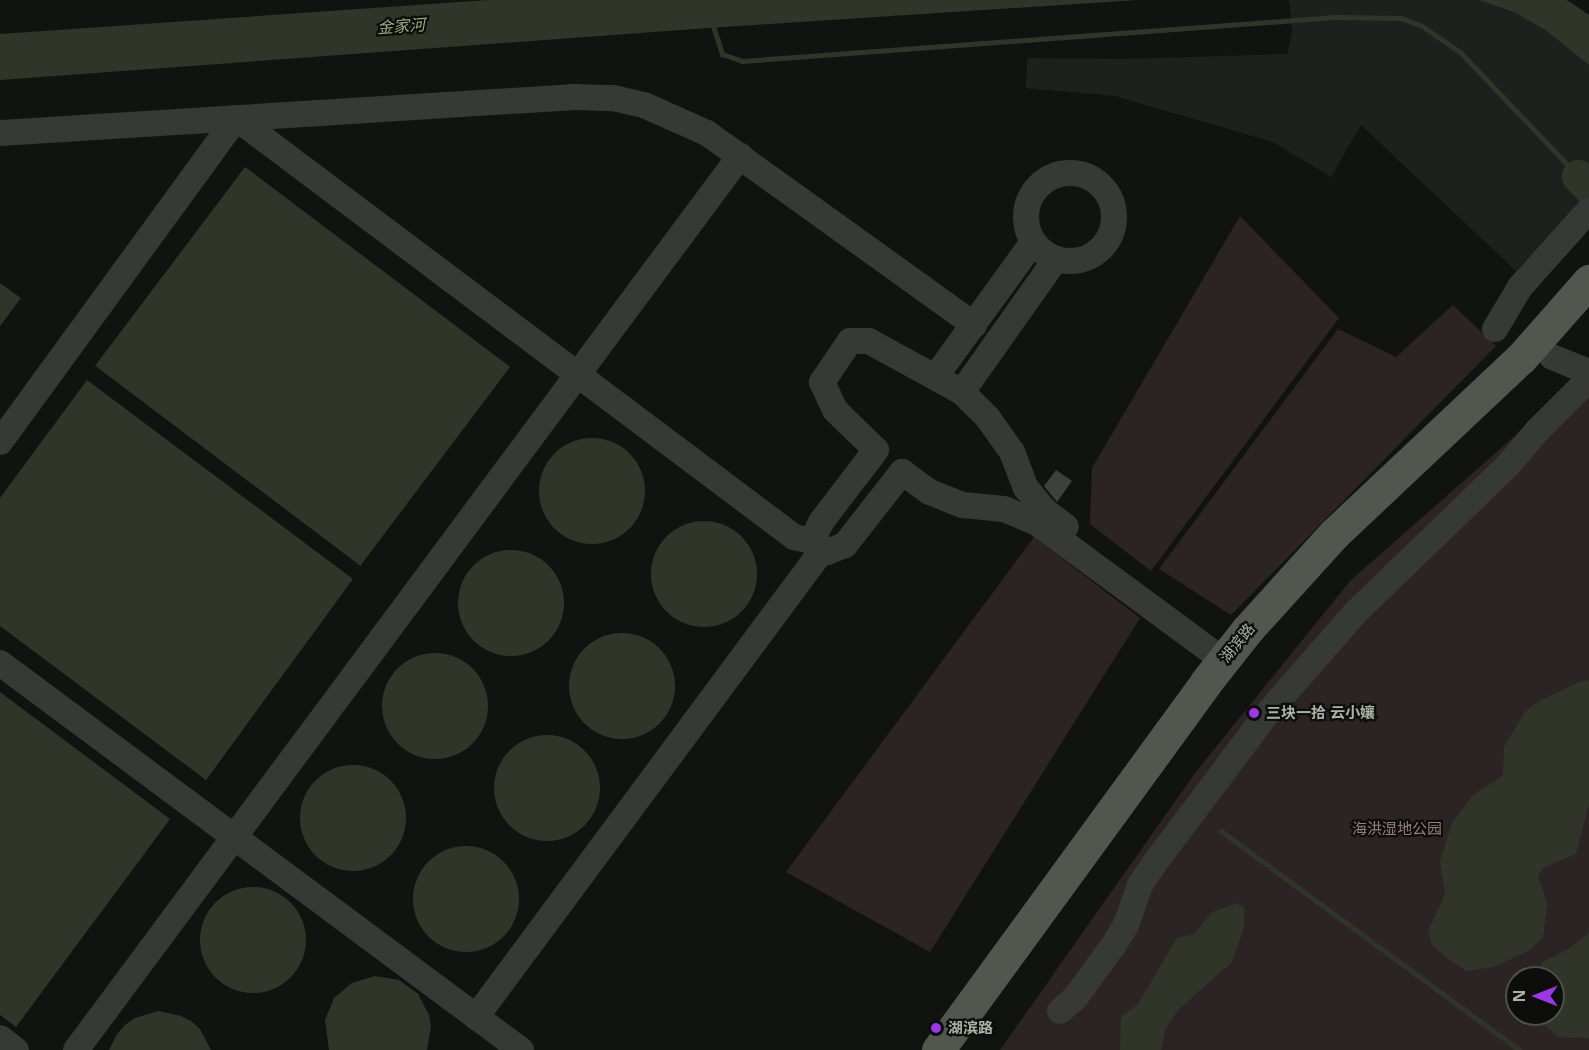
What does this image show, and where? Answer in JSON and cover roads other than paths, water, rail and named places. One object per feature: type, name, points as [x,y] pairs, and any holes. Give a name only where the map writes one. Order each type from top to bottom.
[{"type":"main road","name":"湖滨路","points":[[938,1050],[1228,653],[1334,534],[1521,358],[1589,281]]},
{"type":"main road","name":"湖滨路","points":[[960,1050],[1236,672],[1323,574],[1552,357],[1589,315]]},
{"type":"lane","points":[[0,132],[575,97],[613,98],[644,105],[707,133],[974,325]]},
{"type":"lane","points":[[236,118],[794,537],[818,545],[827,552],[845,545],[902,472]]},
{"type":"lane","points":[[0,442],[236,118]]},
{"type":"lane","points":[[76,1050],[740,156]]},
{"type":"lane","points":[[1075,173],[1089,176],[1101,185],[1110,197],[1114,211],[1114,226],[1108,240],[1098,252],[1085,259],[1071,262],[1043,253],[1033,242],[1027,229],[1026,215],[1029,201],[1036,188],[1047,179],[1060,174],[1075,173]]},
{"type":"lane","points":[[1495,329],[1520,286],[1577,215]]},
{"type":"lane","points":[[936,376],[1033,242]]},
{"type":"lane","points":[[962,392],[1056,259]]},
{"type":"lane","points":[[869,340],[910,365],[936,376],[962,392],[988,418],[1006,444],[1026,488],[1045,512],[1228,653],[1037,523],[1004,509],[963,505],[930,492],[902,472],[835,410],[822,382],[850,341],[869,340]]},
{"type":"lane","points":[[1552,357],[1589,372]]},
{"type":"lane","points":[[1060,1011],[1075,998],[1115,943],[1126,925],[1140,885],[1149,871],[1265,716],[1356,612],[1508,465],[1538,430],[1589,379]]},
{"type":"lane","points":[[476,1017],[818,545],[821,522],[876,450]]},
{"type":"lane","points":[[0,663],[521,1050]]},
{"type":"lane","points":[[0,1038],[16,1050]]},
{"type":"water","points":[[488,0],[1138,0],[708,28],[0,80],[0,34]]},
{"type":"water","points":[[1479,0],[1567,0],[1589,15],[1589,65],[1545,30],[1516,13]]},
{"type":"water","points":[[245,167],[510,367],[360,566],[95,366]]},
{"type":"water","points":[[0,283],[21,298],[0,326]]},
{"type":"water","points":[[87,380],[353,579],[206,780],[0,626],[0,498]]},
{"type":"water","points":[[592,438],[612,442],[630,453],[641,471],[645,491],[641,511],[630,529],[612,540],[592,544],[572,540],[554,529],[543,511],[539,491],[543,471],[554,453],[572,442]]},
{"type":"water","points":[[704,521],[724,525],[742,536],[753,554],[757,574],[753,594],[742,612],[724,623],[704,627],[684,623],[666,612],[655,594],[651,574],[655,554],[666,536],[684,525]]},
{"type":"water","points":[[511,550],[531,554],[549,565],[560,583],[564,603],[560,623],[549,641],[531,652],[511,656],[491,652],[473,641],[462,623],[458,603],[462,583],[473,565],[491,554]]},
{"type":"water","points":[[622,633],[642,637],[660,648],[671,666],[675,686],[671,706],[660,724],[642,735],[622,739],[602,735],[584,724],[573,706],[569,686],[573,666],[584,648],[602,637]]},
{"type":"water","points":[[435,653],[455,657],[473,668],[484,686],[488,706],[484,726],[473,744],[455,755],[435,759],[415,755],[397,744],[386,726],[382,706],[386,686],[397,668],[415,657]]},
{"type":"water","points":[[1589,680],[1589,804],[1576,854],[1543,868],[1538,876],[1547,903],[1543,938],[1528,951],[1493,967],[1467,971],[1432,945],[1428,931],[1445,894],[1440,862],[1452,823],[1473,795],[1503,776],[1504,746],[1525,712],[1539,701],[1579,682]]},
{"type":"water","points":[[0,692],[170,819],[16,1027],[0,1015]]},
{"type":"water","points":[[547,735],[567,739],[585,750],[596,768],[600,788],[596,808],[585,826],[567,837],[547,841],[527,837],[509,826],[498,808],[494,788],[498,768],[509,750],[527,739]]},
{"type":"water","points":[[353,765],[373,769],[391,780],[402,798],[406,818],[402,838],[391,856],[373,867],[353,871],[333,867],[315,856],[304,838],[300,818],[304,798],[315,780],[333,769]]},
{"type":"water","points":[[466,846],[486,850],[504,861],[515,879],[519,899],[515,919],[504,937],[486,948],[466,952],[446,948],[428,937],[417,919],[413,899],[417,879],[428,861],[446,850]]},
{"type":"water","points":[[253,887],[273,891],[291,902],[302,920],[306,940],[302,960],[291,978],[273,989],[253,993],[233,989],[215,978],[204,960],[200,940],[204,920],[215,902],[233,891]]},
{"type":"water","points":[[1236,903],[1244,908],[1244,927],[1232,962],[1177,1011],[1165,1030],[1161,1050],[1120,1050],[1121,1017],[1138,1004],[1177,938],[1194,934],[1211,913]]},
{"type":"water","points":[[1589,933],[1589,1038],[1558,1037],[1546,1026],[1565,1026],[1565,966],[1541,966],[1543,962],[1570,948]]},
{"type":"water","points":[[375,976],[399,980],[418,994],[429,1015],[431,1027],[427,1050],[329,1050],[325,1020],[334,998],[352,983]]},
{"type":"water","points":[[158,1011],[181,1016],[191,1021],[200,1029],[211,1050],[109,1050],[117,1034],[125,1025],[135,1018]]},
{"type":"waterway","points":[[712,23],[722,54],[742,61],[1335,17],[1401,18],[1422,26],[1460,52],[1578,176]]},
{"type":"waterway","name":"金家河","points":[[1578,176],[1589,187]]},
{"type":"waterway","points":[[1221,831],[1519,1050]]},
{"type":"place","name":"三块一拾 云小孃","points":[[1254,713]]},
{"type":"place","name":"湖滨路","points":[[936,1028]]},
{"type":"park label","name":"海洪湿地公园","points":[[1397,829]]}]
